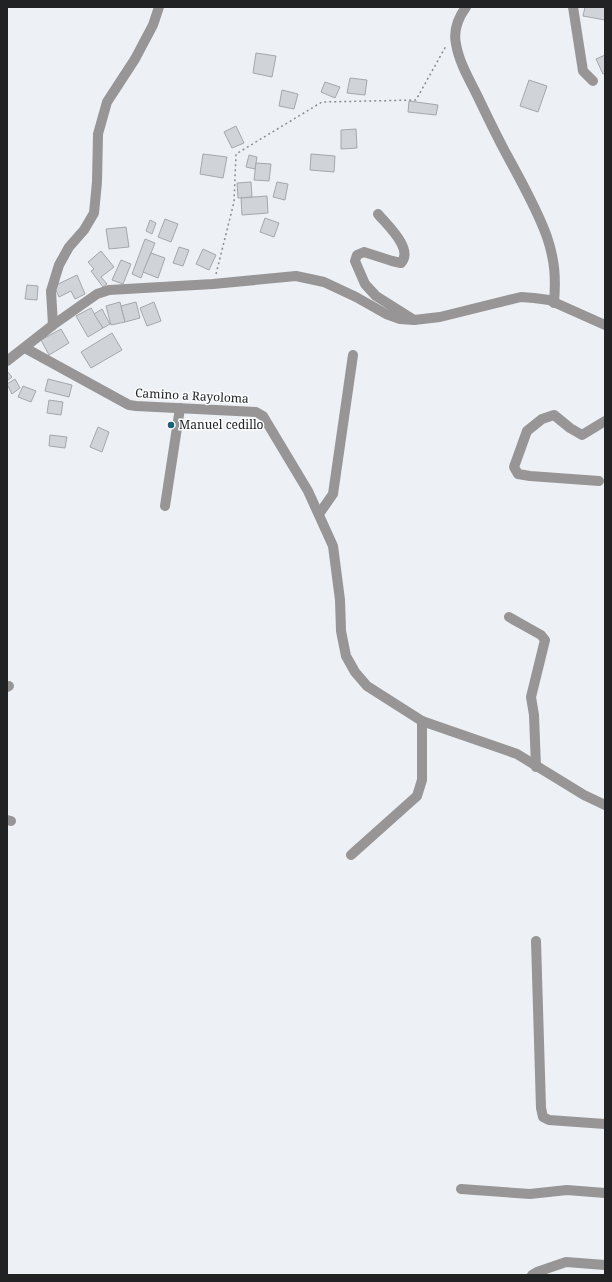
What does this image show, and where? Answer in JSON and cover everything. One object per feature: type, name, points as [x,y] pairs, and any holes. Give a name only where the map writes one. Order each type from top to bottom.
[{"type":"street","points":[[53,325],[51,291],[59,265],[69,247],[84,230],[94,213],[97,182],[98,134],[107,102],[144,43],[153,25],[159,7]]},
{"type":"street","points":[[466,7],[455,28],[456,44],[461,61],[494,132],[534,204],[547,236],[554,260],[556,281],[554,303]]},
{"type":"street","points":[[573,7],[582,71],[593,81]]},
{"type":"street","points":[[378,214],[402,244],[405,255],[403,261],[392,261],[364,252],[357,255],[355,261],[357,267],[365,284],[376,296],[414,320]]},
{"type":"street","points":[[7,361],[53,325],[97,294],[109,290],[213,284],[296,276],[324,282],[356,297],[386,314],[400,319],[414,320],[440,317],[521,297],[534,298],[554,303],[605,325]]},
{"type":"street","name":"Camino a Rayoloma","points":[[25,348],[129,405],[256,412],[262,416],[308,491],[333,546],[340,600],[341,631],[346,656],[354,672],[367,686],[422,721],[517,754],[536,767],[605,806]]},
{"type":"street","points":[[319,514],[333,494],[353,355]]},
{"type":"street","points":[[165,506],[180,408]]},
{"type":"street","points":[[599,481],[530,476],[518,474],[514,467],[527,431],[542,419],[554,416],[582,435],[605,421]]},
{"type":"street","points":[[509,617],[541,635],[545,640],[531,697],[534,715],[536,767]]},
{"type":"street","points":[[351,855],[417,796],[422,780],[422,721]]},
{"type":"street","points":[[536,941],[541,1108],[543,1118],[549,1120],[605,1124]]},
{"type":"street","points":[[461,1189],[530,1194],[567,1190],[605,1192]]},
{"type":"street","points":[[532,1275],[566,1262],[605,1265]]},
{"type":"path","points":[[213,284],[234,202],[236,154],[322,102],[416,100],[455,28]]},
{"type":"building","points":[[585,7],[605,7],[605,20],[583,16]]},
{"type":"building","points":[[256,53],[276,56],[272,77],[253,73]]},
{"type":"building","points":[[605,55],[605,73],[603,74],[596,59]]},
{"type":"building","points":[[350,78],[367,80],[365,95],[347,93]]},
{"type":"building","points":[[529,80],[547,86],[538,112],[520,106]]},
{"type":"building","points":[[325,82],[340,87],[335,98],[321,92]]},
{"type":"building","points":[[282,90],[298,94],[294,109],[279,106]]},
{"type":"building","points":[[409,101],[438,105],[436,115],[408,112]]},
{"type":"building","points":[[236,126],[244,143],[232,148],[224,132]]},
{"type":"building","points":[[356,129],[357,148],[341,149],[341,130]]},
{"type":"building","points":[[203,154],[227,157],[223,178],[200,174]]},
{"type":"building","points":[[311,154],[335,156],[334,172],[310,170]]},
{"type":"building","points":[[249,155],[257,157],[255,169],[246,167]]},
{"type":"building","points":[[256,163],[271,164],[269,181],[254,180]]},
{"type":"building","points":[[251,182],[252,197],[238,198],[237,183]]},
{"type":"building","points":[[277,182],[288,184],[285,200],[273,197]]},
{"type":"building","points":[[267,196],[268,213],[242,215],[241,198]]},
{"type":"building","points":[[265,218],[279,223],[274,237],[260,232]]},
{"type":"building","points":[[165,219],[178,224],[171,242],[158,237]]},
{"type":"building","points":[[150,220],[156,223],[152,234],[146,231]]},
{"type":"building","points":[[126,227],[129,247],[109,249],[106,229]]},
{"type":"building","points":[[145,239],[155,243],[141,278],[132,274]]},
{"type":"building","points":[[179,247],[189,250],[183,266],[173,263]]},
{"type":"building","points":[[203,249],[216,255],[209,270],[196,264]]},
{"type":"building","points":[[101,251],[114,267],[101,277],[107,284],[103,287],[91,271],[94,269],[88,262]]},
{"type":"building","points":[[151,253],[165,258],[158,278],[143,272]]},
{"type":"building","points":[[121,260],[131,264],[123,284],[112,280]]},
{"type":"building","points":[[77,275],[85,294],[75,299],[71,291],[59,297],[54,286]]},
{"type":"building","points":[[27,285],[38,286],[37,300],[25,299]]},
{"type":"building","points":[[120,302],[125,322],[111,325],[106,306]]},
{"type":"building","points":[[136,302],[140,318],[125,322],[121,306]]},
{"type":"building","points":[[154,302],[161,321],[147,326],[140,308]]},
{"type":"building","points":[[91,308],[103,328],[88,337],[76,316]]},
{"type":"building","points":[[102,309],[110,324],[103,328],[94,314]]},
{"type":"building","points":[[61,329],[69,343],[49,355],[41,340]]},
{"type":"building","points":[[112,333],[122,350],[91,368],[81,352]]},
{"type":"building","points":[[7,371],[12,377],[7,381]]},
{"type":"building","points":[[15,379],[20,388],[12,394],[7,384]]},
{"type":"building","points":[[48,379],[72,385],[69,397],[45,391]]},
{"type":"building","points":[[23,386],[36,391],[31,402],[18,397]]},
{"type":"building","points":[[49,400],[63,402],[61,415],[47,413]]},
{"type":"building","points":[[98,427],[109,432],[102,452],[90,447]]},
{"type":"building","points":[[50,435],[67,437],[65,448],[49,446]]},
{"type":"place","name":"Manuel cedillo","points":[[171,425]]}]
